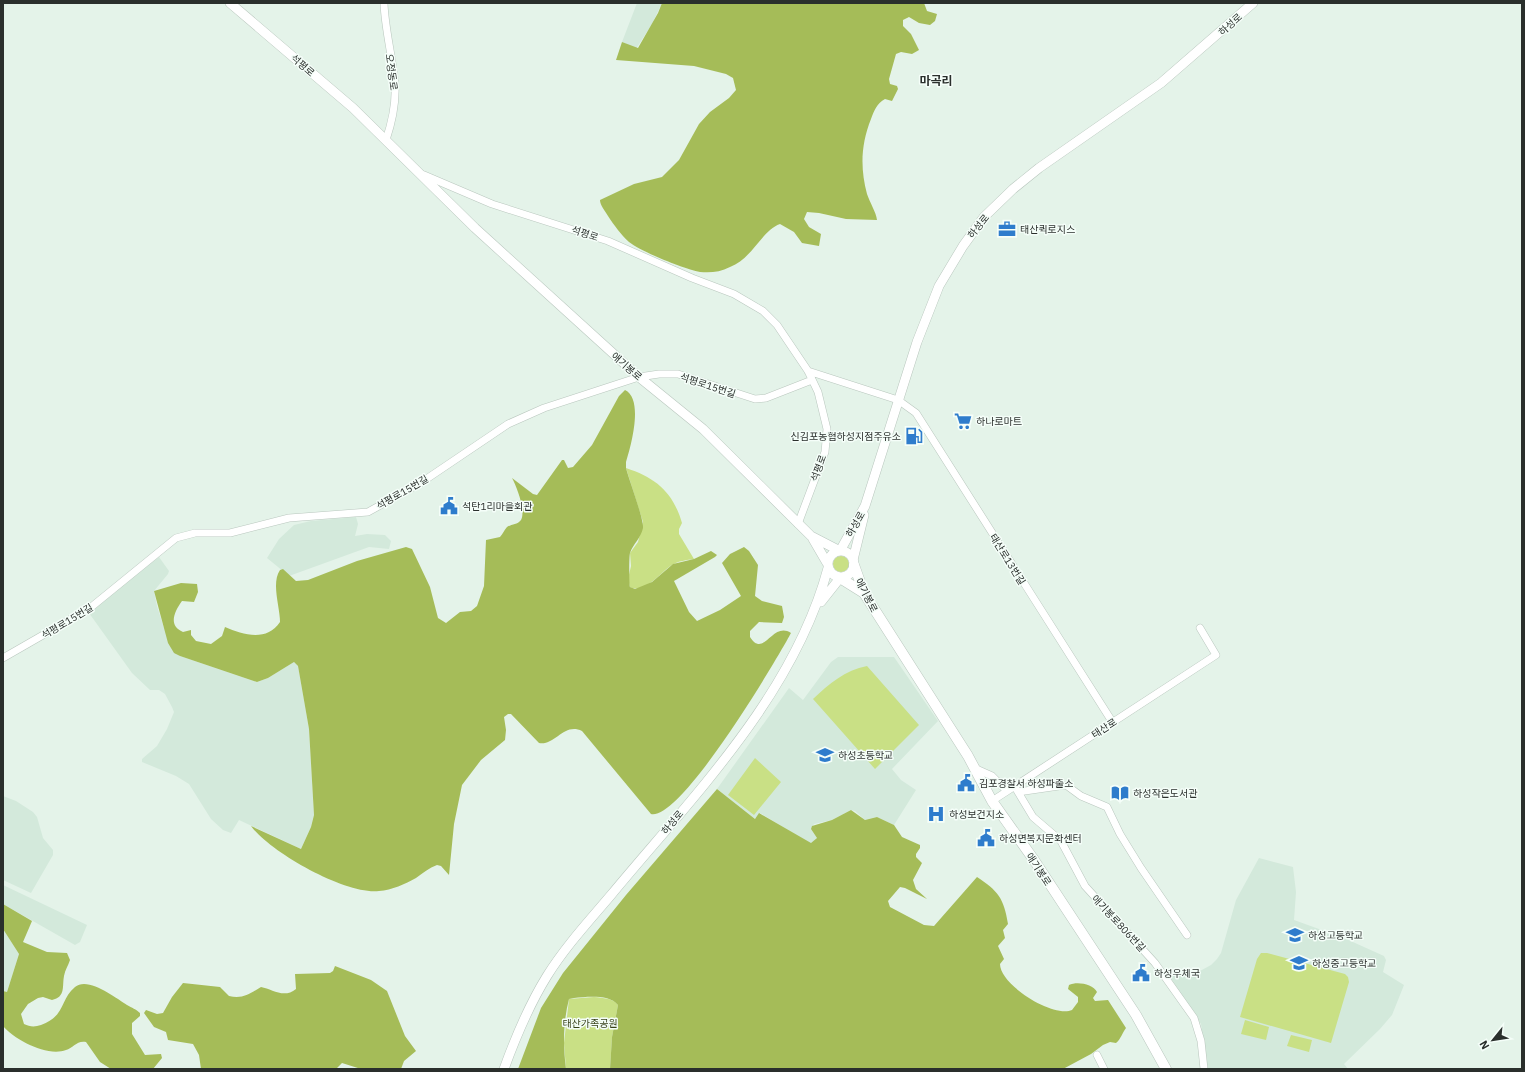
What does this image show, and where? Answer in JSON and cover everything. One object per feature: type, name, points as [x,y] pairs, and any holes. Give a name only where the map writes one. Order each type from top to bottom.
[{"type":"main road","name":"애기봉로","points":[[854,563],[864,593],[974,768],[992,801],[1034,860],[1136,1015],[1166,1069]]},
{"type":"main road","points":[[840,578],[864,593]]},
{"type":"street","name":"석평로","points":[[230,3],[353,108],[420,173],[492,204],[608,241],[750,302],[763,311],[777,325],[808,371],[825,416],[827,439],[825,452],[798,524]]},
{"type":"street","name":"오정동로","points":[[384,3],[384,25],[395,85],[393,119],[386,140]]},
{"type":"street","name":"하성로","points":[[840,551],[865,506],[917,342],[947,271],[963,246],[998,202],[1039,168],[1161,84],[1253,3]]},
{"type":"street","name":"애기봉로","points":[[420,173],[475,228],[639,377],[703,429],[811,536],[840,551]]},
{"type":"street","name":"태산로13번길","points":[[808,371],[898,400],[916,413],[1113,723]]},
{"type":"street","name":"석평로15번길","points":[[3,658],[90,608],[176,538],[195,533],[230,533],[289,518],[368,512],[422,482],[508,424],[544,408],[639,377],[659,374],[678,374],[755,399],[766,398],[812,380]]},
{"type":"street","points":[[816,608],[840,578],[851,573],[865,506]]},
{"type":"street","points":[[811,536],[828,565],[832,575],[840,578]]},
{"type":"street","points":[[828,565],[831,555],[840,551],[848,553],[854,563]]},
{"type":"street","name":"하성로","points":[[504,1069],[522,1022],[548,975],[572,942],[719,765],[750,724],[785,668],[816,608],[828,565]]},
{"type":"street","name":"태산로","points":[[1016,789],[1216,655],[1200,628]]},
{"type":"street","points":[[974,768],[992,776],[1007,791]]},
{"type":"street","name":"태산로","points":[[992,801],[1007,791],[1016,789],[1066,785],[1081,796],[1107,807],[1120,834],[1141,868],[1187,935]]},
{"type":"street","name":"애기봉로806번길","points":[[1016,789],[1033,817],[1061,841],[1085,886],[1155,964],[1194,1018],[1201,1041],[1204,1069]]},
{"type":"street","points":[[1097,1054],[1104,1069]]},
{"type":"shaded area","points":[[637,3],[662,3],[652,24],[636,49],[622,42]]},
{"type":"shaded area","points":[[356,517],[358,524],[355,536],[367,534],[385,535],[391,541],[389,549],[369,547],[289,576],[267,558],[279,539],[294,525],[311,521]]},
{"type":"shaded area","points":[[159,557],[169,571],[154,591],[157,606],[164,628],[180,656],[257,682],[268,678],[294,662],[298,666],[309,729],[314,815],[311,827],[301,849],[239,820],[231,833],[223,830],[211,819],[189,784],[176,776],[142,762],[142,759],[157,746],[167,729],[174,712],[165,694],[159,690],[150,690],[132,673],[89,613],[121,585]]},
{"type":"shaded area","name":"하성초등학교","points":[[838,657],[894,657],[938,721],[892,769],[901,780],[916,790],[894,825],[877,817],[865,820],[855,811],[851,810],[832,820],[814,824],[811,829],[817,838],[811,844],[760,813],[755,819],[717,789],[789,688],[803,700],[831,662]]},
{"type":"shaded area","points":[[3,796],[16,801],[33,812],[37,817],[43,838],[53,850],[53,855],[31,893],[3,880]]},
{"type":"shaded area","name":"하성중고등학교","points":[[1259,858],[1293,867],[1296,892],[1294,920],[1344,938],[1384,956],[1386,960],[1383,972],[1404,985],[1392,1015],[1380,1029],[1344,1064],[1348,1069],[1208,1069],[1201,1024],[1168,974],[1200,971],[1211,965],[1217,959],[1221,953],[1236,900]]},
{"type":"shaded area","points":[[3,885],[87,925],[80,942],[75,945],[3,904]]},
{"type":"shaded area","points":[[3,929],[19,954],[7,992],[3,991]]},
{"type":"green space","points":[[662,3],[924,3],[927,11],[937,14],[935,21],[930,25],[919,23],[909,17],[903,20],[903,26],[911,34],[919,50],[912,54],[901,52],[896,54],[889,79],[890,84],[897,86],[898,89],[892,101],[885,99],[878,105],[873,113],[865,138],[863,147],[863,175],[867,194],[877,220],[846,219],[807,212],[804,219],[809,227],[821,234],[819,246],[802,243],[794,232],[780,224],[767,232],[751,251],[738,263],[723,270],[712,272],[700,272],[674,264],[635,246],[626,239],[608,216],[600,200],[634,184],[662,177],[679,160],[699,124],[710,112],[729,98],[736,90],[733,78],[726,74],[694,66],[616,60],[622,42],[638,48]]},
{"type":"green space","points":[[625,390],[631,395],[635,413],[633,435],[626,462],[626,468],[643,523],[641,535],[630,553],[630,587],[635,589],[652,582],[673,564],[694,559],[711,551],[717,555],[674,581],[689,612],[697,621],[720,610],[741,596],[722,563],[730,554],[744,547],[749,551],[758,565],[755,596],[762,601],[782,606],[784,617],[782,623],[759,622],[750,631],[750,637],[755,643],[760,644],[779,632],[784,631],[791,633],[727,737],[705,767],[683,793],[665,809],[651,814],[582,731],[576,729],[570,730],[550,741],[539,743],[511,714],[508,714],[504,717],[506,730],[505,740],[481,760],[462,785],[454,824],[449,875],[441,866],[437,865],[416,878],[398,886],[379,891],[365,890],[329,879],[310,870],[274,848],[251,826],[301,849],[311,827],[314,815],[309,729],[298,666],[294,662],[268,678],[257,682],[174,653],[168,643],[154,591],[181,583],[197,584],[198,592],[194,602],[182,601],[175,614],[174,622],[175,626],[183,632],[191,630],[191,635],[196,641],[211,644],[222,636],[225,627],[254,635],[268,632],[275,628],[280,622],[276,582],[277,575],[280,570],[283,569],[296,581],[308,580],[357,561],[406,547],[412,549],[430,587],[438,618],[446,623],[460,612],[471,611],[477,606],[484,586],[486,540],[500,537],[507,527],[518,523],[521,520],[522,505],[512,478],[533,494],[537,495],[562,460],[564,460],[568,468],[573,467],[592,445],[619,396]]},
{"type":"green space","points":[[626,468],[646,476],[655,482],[674,503],[682,523],[679,529],[679,534],[694,559],[674,564],[647,585],[635,589],[630,587],[628,579],[631,566],[630,553],[638,542],[643,522]]},
{"type":"green space","points":[[838,556],[844,556],[849,561],[847,570],[844,572],[838,572],[833,567],[833,561]]},
{"type":"green space","points":[[867,666],[919,725],[875,769],[813,699],[844,674]]},
{"type":"green space","points":[[755,758],[781,782],[754,815],[728,795]]},
{"type":"green space","points":[[717,789],[755,819],[759,813],[811,843],[817,838],[811,829],[812,826],[832,820],[851,810],[865,820],[877,817],[894,825],[902,837],[920,845],[916,857],[922,863],[913,880],[916,889],[927,899],[900,887],[888,901],[890,907],[924,925],[934,926],[977,877],[995,891],[1002,901],[1008,924],[1003,930],[1005,938],[998,946],[1004,959],[1000,964],[1002,972],[1009,981],[1029,998],[1053,1009],[1063,1011],[1072,1010],[1078,1002],[1078,997],[1068,989],[1069,985],[1080,983],[1092,987],[1097,992],[1093,998],[1095,1001],[1108,1000],[1126,1028],[1120,1038],[1116,1043],[1110,1042],[1103,1045],[1091,1054],[1063,1069],[610,1069],[612,1037],[618,1005],[609,999],[585,997],[569,999],[564,1034],[566,1069],[518,1069],[541,1008],[563,973],[626,895]]},
{"type":"green space","points":[[3,904],[32,921],[23,942],[47,952],[67,953],[70,960],[64,974],[60,996],[52,1000],[43,997],[38,998],[28,1004],[21,1014],[24,1024],[28,1026],[35,1026],[49,1021],[59,1012],[70,992],[75,987],[81,984],[94,986],[109,993],[140,1013],[140,1016],[132,1023],[132,1034],[145,1055],[161,1054],[162,1058],[153,1069],[111,1069],[100,1062],[86,1042],[80,1042],[66,1050],[58,1052],[41,1049],[23,1042],[3,1026],[3,991],[7,992],[19,954],[3,929]]},
{"type":"green space","points":[[1261,953],[1267,953],[1345,974],[1348,977],[1349,982],[1331,1043],[1240,1017],[1257,959]]},
{"type":"green space","points":[[335,966],[371,980],[387,991],[405,1036],[416,1051],[404,1061],[401,1069],[361,1069],[342,1063],[336,1069],[201,1069],[199,1055],[193,1044],[168,1040],[166,1032],[154,1027],[144,1013],[146,1010],[157,1014],[163,1013],[172,997],[183,983],[220,987],[229,996],[234,997],[246,995],[261,987],[287,993],[296,989],[295,974],[330,973],[333,971]]},
{"type":"green space","name":"태산가족공원","points":[[594,997],[611,1000],[618,1005],[612,1037],[610,1069],[566,1069],[564,1043],[569,999]]},
{"type":"green space","points":[[1245,1020],[1269,1027],[1266,1040],[1241,1034]]},
{"type":"green space","points":[[1291,1035],[1312,1040],[1309,1052],[1287,1046]]},
{"type":"place","name":"태산퀵로지스","points":[[1007,229]]},
{"type":"place","name":"하나로마트","points":[[963,421]]},
{"type":"place","name":"신김포농협하성지점주유소","points":[[914,436]]},
{"type":"place","name":"석탄1리마을회관","points":[[449,506]]},
{"type":"place","name":"하성초등학교","points":[[825,755]]},
{"type":"place","name":"김포경찰서 하성파출소","points":[[966,783]]},
{"type":"place","name":"하성작은도서관","points":[[1120,793]]},
{"type":"place","name":"하성보건지소","points":[[936,814]]},
{"type":"place","name":"하성면복지문화센터","points":[[986,838]]},
{"type":"place","name":"하성고등학교","points":[[1295,935]]},
{"type":"place","name":"하성중고등학교","points":[[1299,963]]},
{"type":"place","name":"하성우체국","points":[[1141,973]]},
{"type":"district","name":"마곡리","points":[[936,81]]}]
